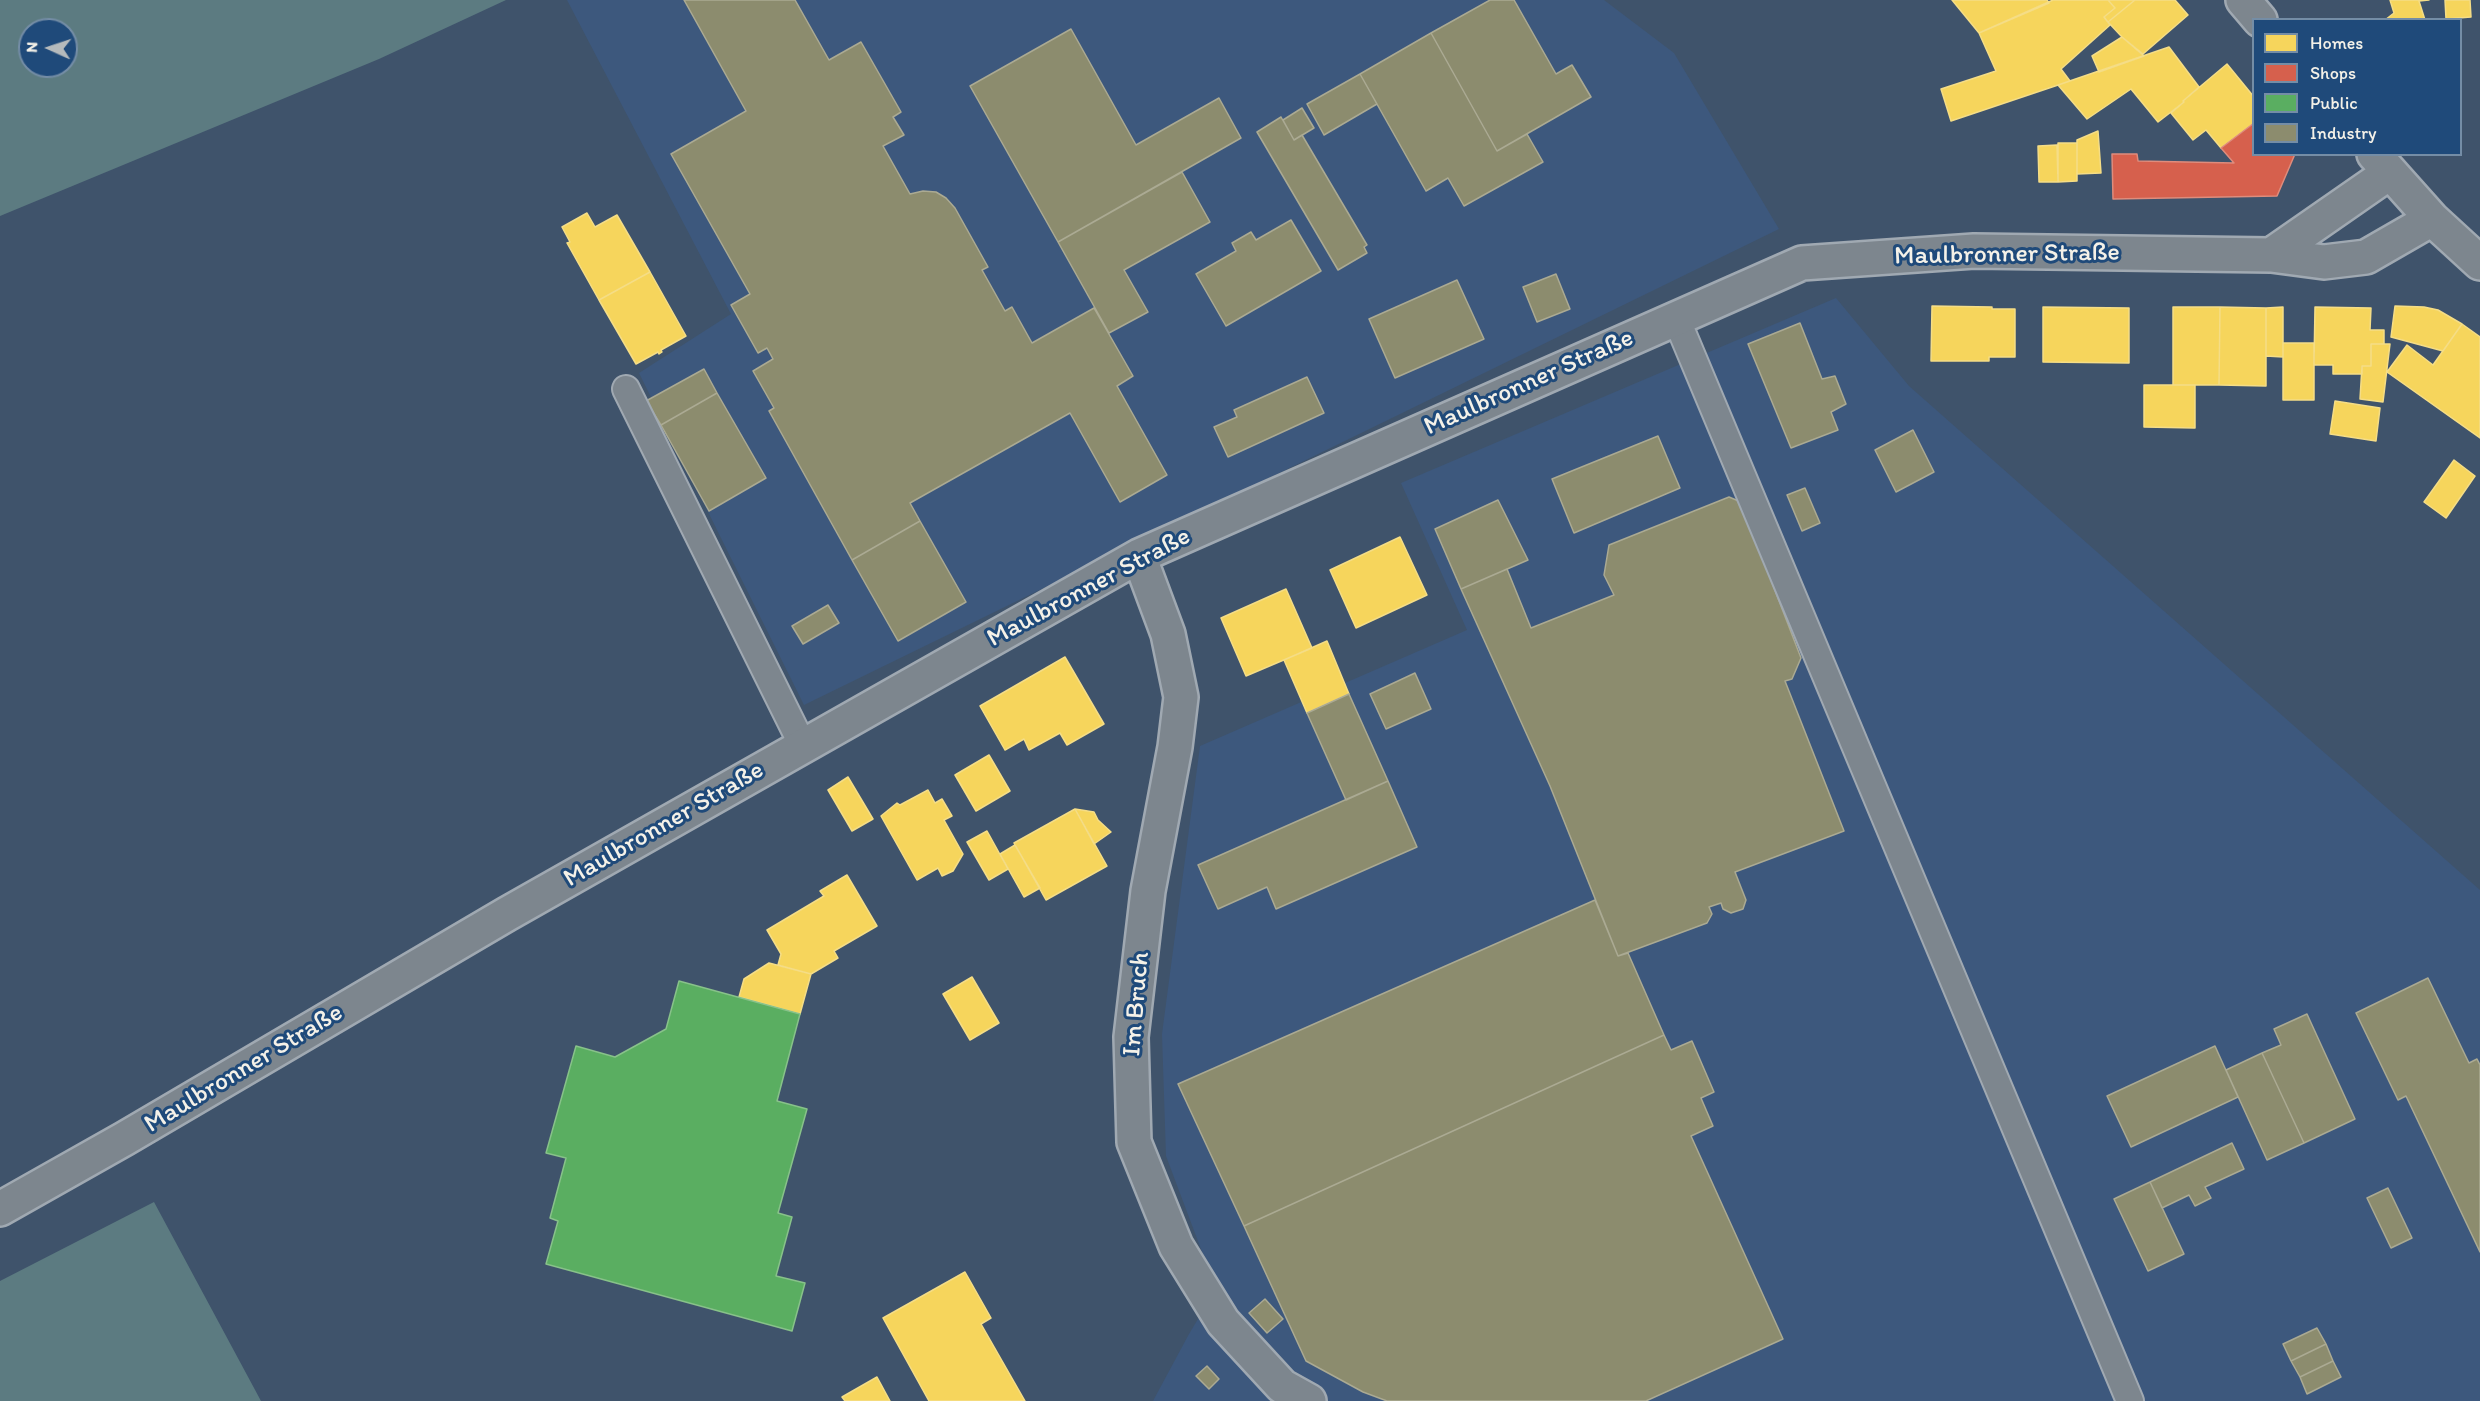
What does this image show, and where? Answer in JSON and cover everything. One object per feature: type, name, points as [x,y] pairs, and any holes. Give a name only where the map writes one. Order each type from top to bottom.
[{"type":"street","points":[[2243,0],[2258,18]]},
{"type":"street","points":[[2271,255],[2381,164],[2432,219],[2480,263]]},
{"type":"street","name":"Maulbronner Straße","points":[[0,1209],[124,1139],[507,914],[1139,556],[1802,263],[1974,251],[2271,255],[2324,262],[2366,257],[2432,219]]},
{"type":"street","name":"Im Bruch","points":[[1139,556],[1168,634],[1181,697],[1175,747],[1148,891],[1131,1037],[1134,1142],[1176,1246],[1223,1322],[1282,1386],[1309,1401]]},
{"type":"lane","points":[[1676,318],[2130,1401]]},
{"type":"lane","points":[[626,389],[803,746]]},
{"type":"shaded area","points":[[567,0],[1604,0],[1674,53],[1779,229],[804,705],[639,373],[731,314]]},
{"type":"shaded area","points":[[1836,298],[1909,386],[2480,890],[2480,1401],[1153,1401],[1216,1289],[1166,1156],[1162,1034],[1200,746],[1467,630],[1401,483]]},
{"type":"green space","points":[[0,0],[506,0],[379,59],[0,216]]},
{"type":"green space","points":[[154,1202],[261,1401],[0,1401],[0,1281]]},
{"type":"building: Homes","points":[[1952,0],[2047,0],[2049,3],[1979,33]]},
{"type":"building: Homes","points":[[2053,0],[2108,0],[2115,8],[2104,17],[2110,25],[2061,69],[2070,81],[1951,121],[1941,89],[1996,71],[1979,33]]},
{"type":"building: Homes","points":[[2108,0],[2135,0],[2108,22],[2104,17],[2115,8]]},
{"type":"building: Homes","points":[[2135,0],[2175,0],[2188,15],[2143,54],[2108,22]]},
{"type":"building: Homes","points":[[2390,0],[2429,0],[2419,1],[2424,18],[2388,18],[2394,13]]},
{"type":"building: Homes","points":[[2445,0],[2470,0],[2471,17],[2446,18]]},
{"type":"building: Homes","points":[[2122,37],[2144,56],[2099,72],[2092,56]]},
{"type":"building: Homes","points":[[2169,47],[2199,87],[2158,122],[2131,89],[2087,119],[2058,85]]},
{"type":"building: Homes","points":[[2227,64],[2252,95],[2252,125],[2221,148],[2206,130],[2193,140],[2171,113]]},
{"type":"building: Homes","points":[[2098,131],[2101,173],[2077,174],[2077,140]]},
{"type":"building: Homes","points":[[2058,143],[2077,143],[2077,181],[2058,182]]},
{"type":"building: Homes","points":[[2057,145],[2058,182],[2039,182],[2038,146]]},
{"type":"building: Homes","points":[[587,213],[595,227],[617,215],[650,272],[599,300],[567,243],[570,242],[562,227]]},
{"type":"building: Homes","points":[[650,272],[686,336],[661,350],[659,354],[658,352],[636,364],[599,300]]},
{"type":"building: Homes","points":[[1932,306],[2015,309],[2015,357],[1989,357],[1989,361],[1931,361]]},
{"type":"building: Homes","points":[[2395,306],[2438,310],[2462,324],[2443,351],[2391,337]]},
{"type":"building: Homes","points":[[2043,307],[2129,308],[2129,363],[2043,362]]},
{"type":"building: Homes","points":[[2173,307],[2220,307],[2219,385],[2173,385]]},
{"type":"building: Homes","points":[[2220,307],[2266,308],[2266,386],[2219,385]]},
{"type":"building: Homes","points":[[2283,307],[2283,357],[2266,356],[2266,308]]},
{"type":"building: Homes","points":[[2315,307],[2371,308],[2370,330],[2384,330],[2384,344],[2371,344],[2371,366],[2362,366],[2362,374],[2333,374],[2333,365],[2314,365]]},
{"type":"building: Homes","points":[[2462,324],[2480,337],[2480,438],[2387,372],[2407,345],[2433,365]]},
{"type":"building: Homes","points":[[2283,343],[2314,343],[2314,400],[2283,400]]},
{"type":"building: Homes","points":[[2371,344],[2390,344],[2383,402],[2360,399],[2362,366],[2371,366]]},
{"type":"building: Homes","points":[[2144,385],[2195,385],[2195,428],[2144,427]]},
{"type":"building: Homes","points":[[2335,401],[2380,408],[2376,441],[2330,434]]},
{"type":"building: Homes","points":[[2454,460],[2475,476],[2446,518],[2424,502]]},
{"type":"building: Homes","points":[[1400,537],[1427,595],[1356,628],[1330,570]]},
{"type":"building: Homes","points":[[1286,589],[1312,648],[1246,676],[1221,618]]},
{"type":"building: Homes","points":[[1327,641],[1349,694],[1307,713],[1284,660]]},
{"type":"building: Homes","points":[[1065,657],[1104,724],[1067,745],[1060,733],[1029,750],[1024,739],[1005,750],[980,706]]},
{"type":"building: Homes","points":[[989,755],[1010,791],[976,811],[955,775]]},
{"type":"building: Homes","points":[[848,777],[873,819],[852,831],[828,790]]},
{"type":"building: Homes","points":[[928,790],[935,803],[942,799],[952,816],[944,820],[963,854],[953,871],[942,876],[938,868],[917,880],[881,816],[897,803],[900,805]]},
{"type":"building: Homes","points":[[1075,809],[1107,866],[1046,900],[1014,843]]},
{"type":"building: Homes","points":[[1075,809],[1094,812],[1098,820],[1111,832],[1094,844]]},
{"type":"building: Homes","points":[[987,831],[1008,869],[989,880],[967,842]]},
{"type":"building: Homes","points":[[1015,845],[1040,888],[1024,897],[1000,854]]},
{"type":"building: Homes","points":[[847,875],[877,926],[834,951],[838,958],[811,974],[778,965],[781,954],[767,930],[824,896],[820,891]]},
{"type":"building: Homes","points":[[769,963],[811,974],[800,1014],[739,997],[744,979]]},
{"type":"building: Homes","points":[[972,977],[999,1023],[970,1040],[943,994]]},
{"type":"building: Homes","points":[[965,1272],[991,1318],[981,1324],[1025,1401],[929,1401],[883,1318]]},
{"type":"building: Homes","points":[[877,1377],[890,1401],[845,1401],[842,1397]]},
{"type":"building: Shops","points":[[2252,125],[2252,156],[2294,156],[2277,196],[2113,199],[2112,154],[2137,154],[2138,161],[2234,163],[2221,148]]},
{"type":"building: Public","points":[[679,981],[800,1014],[777,1101],[807,1109],[778,1213],[792,1217],[776,1276],[805,1283],[792,1331],[546,1264],[558,1221],[550,1218],[566,1158],[546,1153],[576,1046],[615,1057],[666,1029]]},
{"type":"building: Industry","points":[[684,0],[795,0],[829,60],[861,42],[901,112],[893,117],[904,135],[883,146],[910,194],[923,191],[936,192],[946,198],[955,208],[988,267],[982,270],[1005,311],[1012,307],[1032,343],[1094,308],[1133,376],[1117,386],[1167,475],[1120,502],[1070,413],[910,503],[920,521],[852,560],[769,411],[774,408],[753,371],[773,359],[767,348],[758,353],[731,305],[750,294],[671,154],[746,111]]},
{"type":"building: Industry","points":[[1490,0],[1514,0],[1556,74],[1572,65],[1591,97],[1497,151],[1431,33]]},
{"type":"building: Industry","points":[[1071,29],[1136,145],[1219,98],[1241,138],[1058,242],[970,86]]},
{"type":"building: Industry","points":[[1431,33],[1497,151],[1527,134],[1543,162],[1464,206],[1448,178],[1426,191],[1360,74]]},
{"type":"building: Industry","points":[[1360,74],[1377,104],[1324,135],[1307,104]]},
{"type":"building: Industry","points":[[1302,108],[1314,128],[1294,140],[1283,120]]},
{"type":"building: Industry","points":[[1281,117],[1294,140],[1302,135],[1367,245],[1364,247],[1367,253],[1338,270],[1257,132]]},
{"type":"building: Industry","points":[[1182,172],[1210,222],[1124,270],[1148,312],[1109,333],[1058,242]]},
{"type":"building: Industry","points":[[1291,220],[1321,271],[1226,326],[1196,274],[1236,251],[1232,243],[1251,232],[1256,240]]},
{"type":"building: Industry","points":[[1556,274],[1570,309],[1537,322],[1523,287]]},
{"type":"building: Industry","points":[[1457,280],[1484,339],[1395,378],[1369,319]]},
{"type":"building: Industry","points":[[1800,323],[1822,379],[1835,376],[1846,404],[1831,412],[1838,430],[1791,448],[1748,344]]},
{"type":"building: Industry","points":[[704,369],[717,393],[661,425],[646,401]]},
{"type":"building: Industry","points":[[1307,377],[1324,413],[1228,457],[1214,427],[1237,417],[1234,410]]},
{"type":"building: Industry","points":[[717,393],[766,478],[709,511],[661,425]]},
{"type":"building: Industry","points":[[1913,430],[1934,472],[1896,492],[1875,450]]},
{"type":"building: Industry","points":[[1658,436],[1680,488],[1574,533],[1552,479]]},
{"type":"building: Industry","points":[[1805,488],[1820,523],[1802,531],[1787,495]]},
{"type":"building: Industry","points":[[1729,497],[1741,502],[1801,658],[1792,679],[1785,681],[1844,831],[1735,872],[1746,900],[1743,909],[1731,913],[1723,909],[1721,903],[1709,907],[1712,914],[1707,923],[1618,956],[1550,786],[1461,589],[1507,569],[1531,628],[1614,595],[1604,575],[1609,545]]},
{"type":"building: Industry","points":[[1498,500],[1528,560],[1461,589],[1435,529]]},
{"type":"building: Industry","points":[[920,521],[966,602],[898,641],[852,560]]},
{"type":"building: Industry","points":[[828,605],[839,623],[803,644],[792,626]]},
{"type":"building: Industry","points":[[1415,673],[1431,709],[1386,729],[1370,694]]},
{"type":"building: Industry","points":[[1349,694],[1388,781],[1346,800],[1307,713]]},
{"type":"building: Industry","points":[[1388,781],[1417,847],[1276,909],[1267,887],[1218,909],[1198,865]]},
{"type":"building: Industry","points":[[1595,900],[1618,956],[1628,953],[1664,1035],[1244,1226],[1178,1084]]},
{"type":"building: Industry","points":[[2428,978],[2469,1063],[2477,1059],[2480,1065],[2480,1252],[2406,1096],[2398,1100],[2356,1013]]},
{"type":"building: Industry","points":[[2307,1014],[2355,1119],[2304,1143],[2262,1053],[2281,1045],[2274,1029]]},
{"type":"building: Industry","points":[[1664,1035],[1671,1050],[1692,1041],[1714,1092],[1701,1098],[1713,1126],[1691,1136],[1783,1339],[1646,1401],[1387,1401],[1363,1392],[1306,1361],[1244,1226]]},
{"type":"building: Industry","points":[[2215,1046],[2238,1097],[2131,1147],[2107,1096]]},
{"type":"building: Industry","points":[[2262,1053],[2304,1143],[2267,1160],[2226,1070]]},
{"type":"building: Industry","points":[[2232,1143],[2244,1169],[2205,1187],[2211,1198],[2195,1206],[2189,1195],[2162,1208],[2150,1182]]},
{"type":"building: Industry","points":[[2150,1182],[2184,1254],[2148,1271],[2114,1199]]},
{"type":"building: Industry","points":[[2388,1188],[2412,1238],[2391,1248],[2367,1198]]},
{"type":"building: Industry","points":[[1265,1299],[1283,1319],[1267,1333],[1249,1313]]},
{"type":"building: Industry","points":[[2317,1328],[2326,1344],[2291,1361],[2283,1344]]},
{"type":"building: Industry","points":[[2326,1344],[2333,1361],[2300,1377],[2291,1361]]},
{"type":"building: Industry","points":[[2333,1361],[2341,1377],[2307,1394],[2300,1377]]},
{"type":"building: Industry","points":[[1207,1366],[1219,1379],[1209,1389],[1196,1376]]}]
